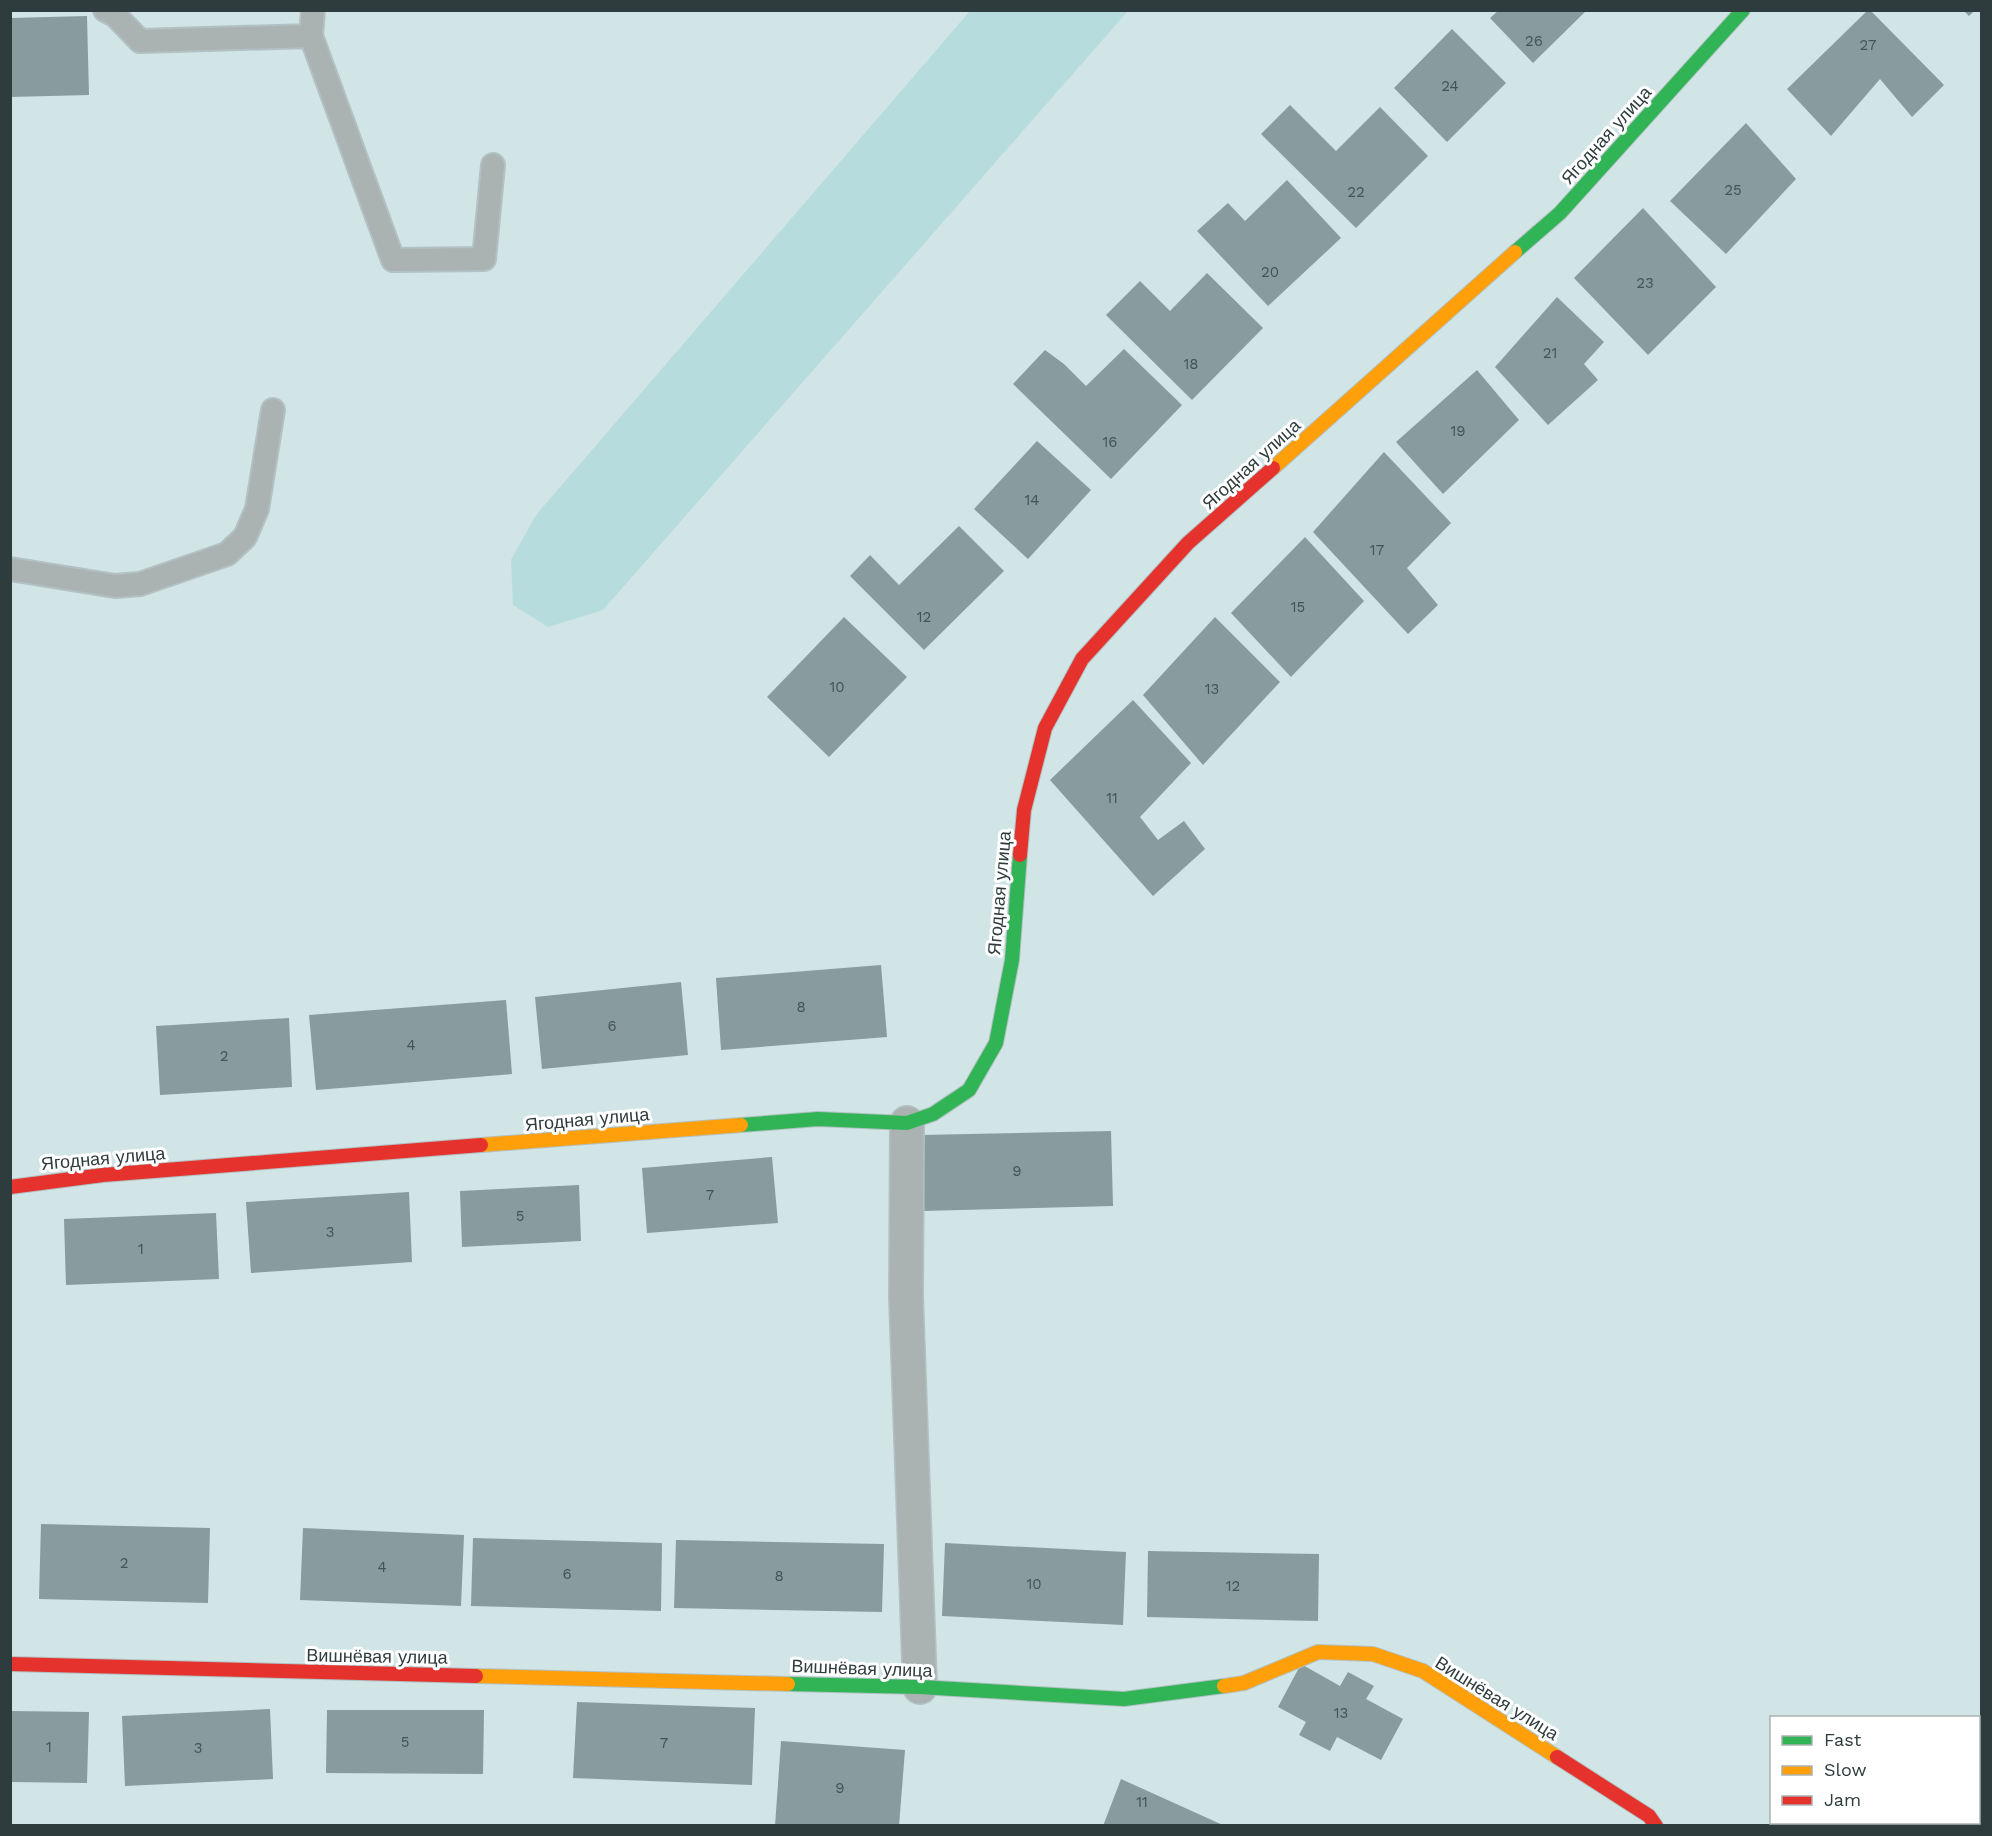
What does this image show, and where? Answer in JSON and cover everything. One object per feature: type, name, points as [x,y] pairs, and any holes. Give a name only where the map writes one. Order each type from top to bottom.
[{"type":"street","name":"Ягодная улица","points":[[10,1187],[115,1174],[818,1119],[907,1123],[933,1114],[969,1090],[996,1043],[1012,960],[1024,810],[1046,728],[1082,659],[1188,543],[1560,213],[1743,10]]},
{"type":"street","points":[[907,1123],[906,1297],[920,1687]]},
{"type":"street","name":"Вишнёвая улица","points":[[10,1664],[920,1687],[1124,1699],[1244,1683],[1318,1652],[1373,1654],[1423,1671],[1649,1816],[1656,1826]]},
{"type":"lane","points":[[105,10],[115,15],[140,41],[311,36]]},
{"type":"lane","points":[[313,10],[311,36],[393,260],[484,259],[493,165]]},
{"type":"lane","points":[[10,569],[115,586],[140,584],[227,554],[245,537],[257,509],[273,410]]},
{"type":"shaded area","points":[[970,11],[1128,11],[603,610],[548,627],[513,605],[511,560],[536,515]]},
{"type":"building","points":[[1499,10],[1587,10],[1533,63],[1490,18]]},
{"type":"building","points":[[1868,10],[1944,85],[1912,117],[1880,79],[1831,136],[1787,89]]},
{"type":"building","points":[[1963,10],[1975,10],[1969,16]]},
{"type":"building","points":[[87,16],[89,95],[10,97],[10,18]]},
{"type":"building","points":[[1452,29],[1506,83],[1447,142],[1394,88]]},
{"type":"building","points":[[1290,105],[1336,151],[1380,107],[1428,156],[1356,228],[1261,134]]},
{"type":"building","points":[[1746,123],[1796,179],[1726,254],[1670,201]]},
{"type":"building","points":[[1287,180],[1341,238],[1268,306],[1197,231],[1228,203],[1245,221]]},
{"type":"building","points":[[1643,208],[1716,287],[1648,355],[1574,278]]},
{"type":"building","points":[[1207,273],[1263,328],[1192,400],[1106,315],[1140,281],[1170,311]]},
{"type":"building","points":[[1557,297],[1604,342],[1584,364],[1598,380],[1548,425],[1495,367]]},
{"type":"building","points":[[1124,349],[1182,405],[1111,479],[1013,384],[1045,350],[1064,364],[1086,386]]},
{"type":"building","points":[[1477,370],[1519,420],[1443,494],[1396,442]]},
{"type":"building","points":[[1037,441],[1091,490],[1028,559],[974,509]]},
{"type":"building","points":[[1384,452],[1451,523],[1407,568],[1438,605],[1408,634],[1313,532]]},
{"type":"building","points":[[959,526],[1004,571],[924,650],[850,576],[870,555],[899,585]]},
{"type":"building","points":[[1305,537],[1364,601],[1291,677],[1231,613]]},
{"type":"building","points":[[844,617],[907,677],[829,757],[767,697]]},
{"type":"building","points":[[1215,617],[1280,682],[1203,765],[1143,695]]},
{"type":"building","points":[[1133,700],[1191,763],[1140,817],[1158,840],[1184,821],[1205,849],[1153,896],[1050,780]]},
{"type":"building","points":[[881,965],[887,1037],[721,1050],[716,978]]},
{"type":"building","points":[[681,982],[688,1055],[542,1069],[535,997]]},
{"type":"building","points":[[506,1000],[512,1074],[316,1090],[309,1015]]},
{"type":"building","points":[[289,1018],[292,1087],[160,1095],[156,1026]]},
{"type":"building","points":[[1111,1131],[1113,1206],[923,1211],[921,1135]]},
{"type":"building","points":[[772,1157],[778,1223],[647,1233],[642,1168]]},
{"type":"building","points":[[579,1185],[581,1241],[462,1247],[460,1191]]},
{"type":"building","points":[[409,1192],[412,1262],[251,1273],[246,1202]]},
{"type":"building","points":[[216,1213],[219,1279],[66,1285],[64,1219]]},
{"type":"building","points":[[41,1524],[210,1528],[208,1603],[39,1599]]},
{"type":"building","points":[[303,1528],[464,1535],[461,1606],[300,1600]]},
{"type":"building","points":[[473,1538],[662,1543],[661,1611],[471,1606]]},
{"type":"building","points":[[676,1540],[884,1544],[882,1612],[674,1608]]},
{"type":"building","points":[[945,1543],[1126,1552],[1123,1625],[942,1616]]},
{"type":"building","points":[[1148,1551],[1319,1554],[1318,1621],[1147,1617]]},
{"type":"building","points":[[1301,1664],[1340,1686],[1348,1672],[1374,1686],[1366,1699],[1403,1719],[1381,1760],[1337,1737],[1330,1751],[1299,1735],[1306,1722],[1278,1707]]},
{"type":"building","points":[[577,1702],[755,1708],[752,1785],[573,1778]]},
{"type":"building","points":[[270,1709],[273,1779],[125,1786],[122,1716]]},
{"type":"building","points":[[327,1710],[484,1710],[483,1774],[326,1773]]},
{"type":"building","points":[[10,1711],[89,1712],[87,1783],[10,1782]]},
{"type":"building","points":[[781,1741],[905,1750],[899,1826],[775,1826]]},
{"type":"building","points":[[1121,1779],[1225,1826],[1103,1826]]},
{"type":"traffic: fast","points":[[1515,252],[1560,213],[1743,10]]},
{"type":"traffic: fast","points":[[741,1125],[818,1119],[907,1123],[933,1114],[969,1090],[996,1043],[1012,960],[1020,855]]},
{"type":"traffic: fast","points":[[788,1684],[920,1687],[1124,1699],[1224,1686]]},
{"type":"traffic: slow","points":[[1273,468],[1515,252]]},
{"type":"traffic: slow","points":[[481,1145],[741,1125]]},
{"type":"traffic: slow","points":[[1224,1686],[1244,1683],[1318,1652],[1373,1654],[1423,1671],[1557,1757]]},
{"type":"traffic: slow","points":[[476,1676],[788,1684]]},
{"type":"traffic: jam","points":[[1020,855],[1024,810],[1045,728],[1082,659],[1188,543],[1273,468]]},
{"type":"traffic: jam","points":[[10,1187],[103,1175],[481,1145]]},
{"type":"traffic: jam","points":[[10,1664],[476,1676]]},
{"type":"traffic: jam","points":[[1557,1757],[1649,1816],[1656,1826]]}]
